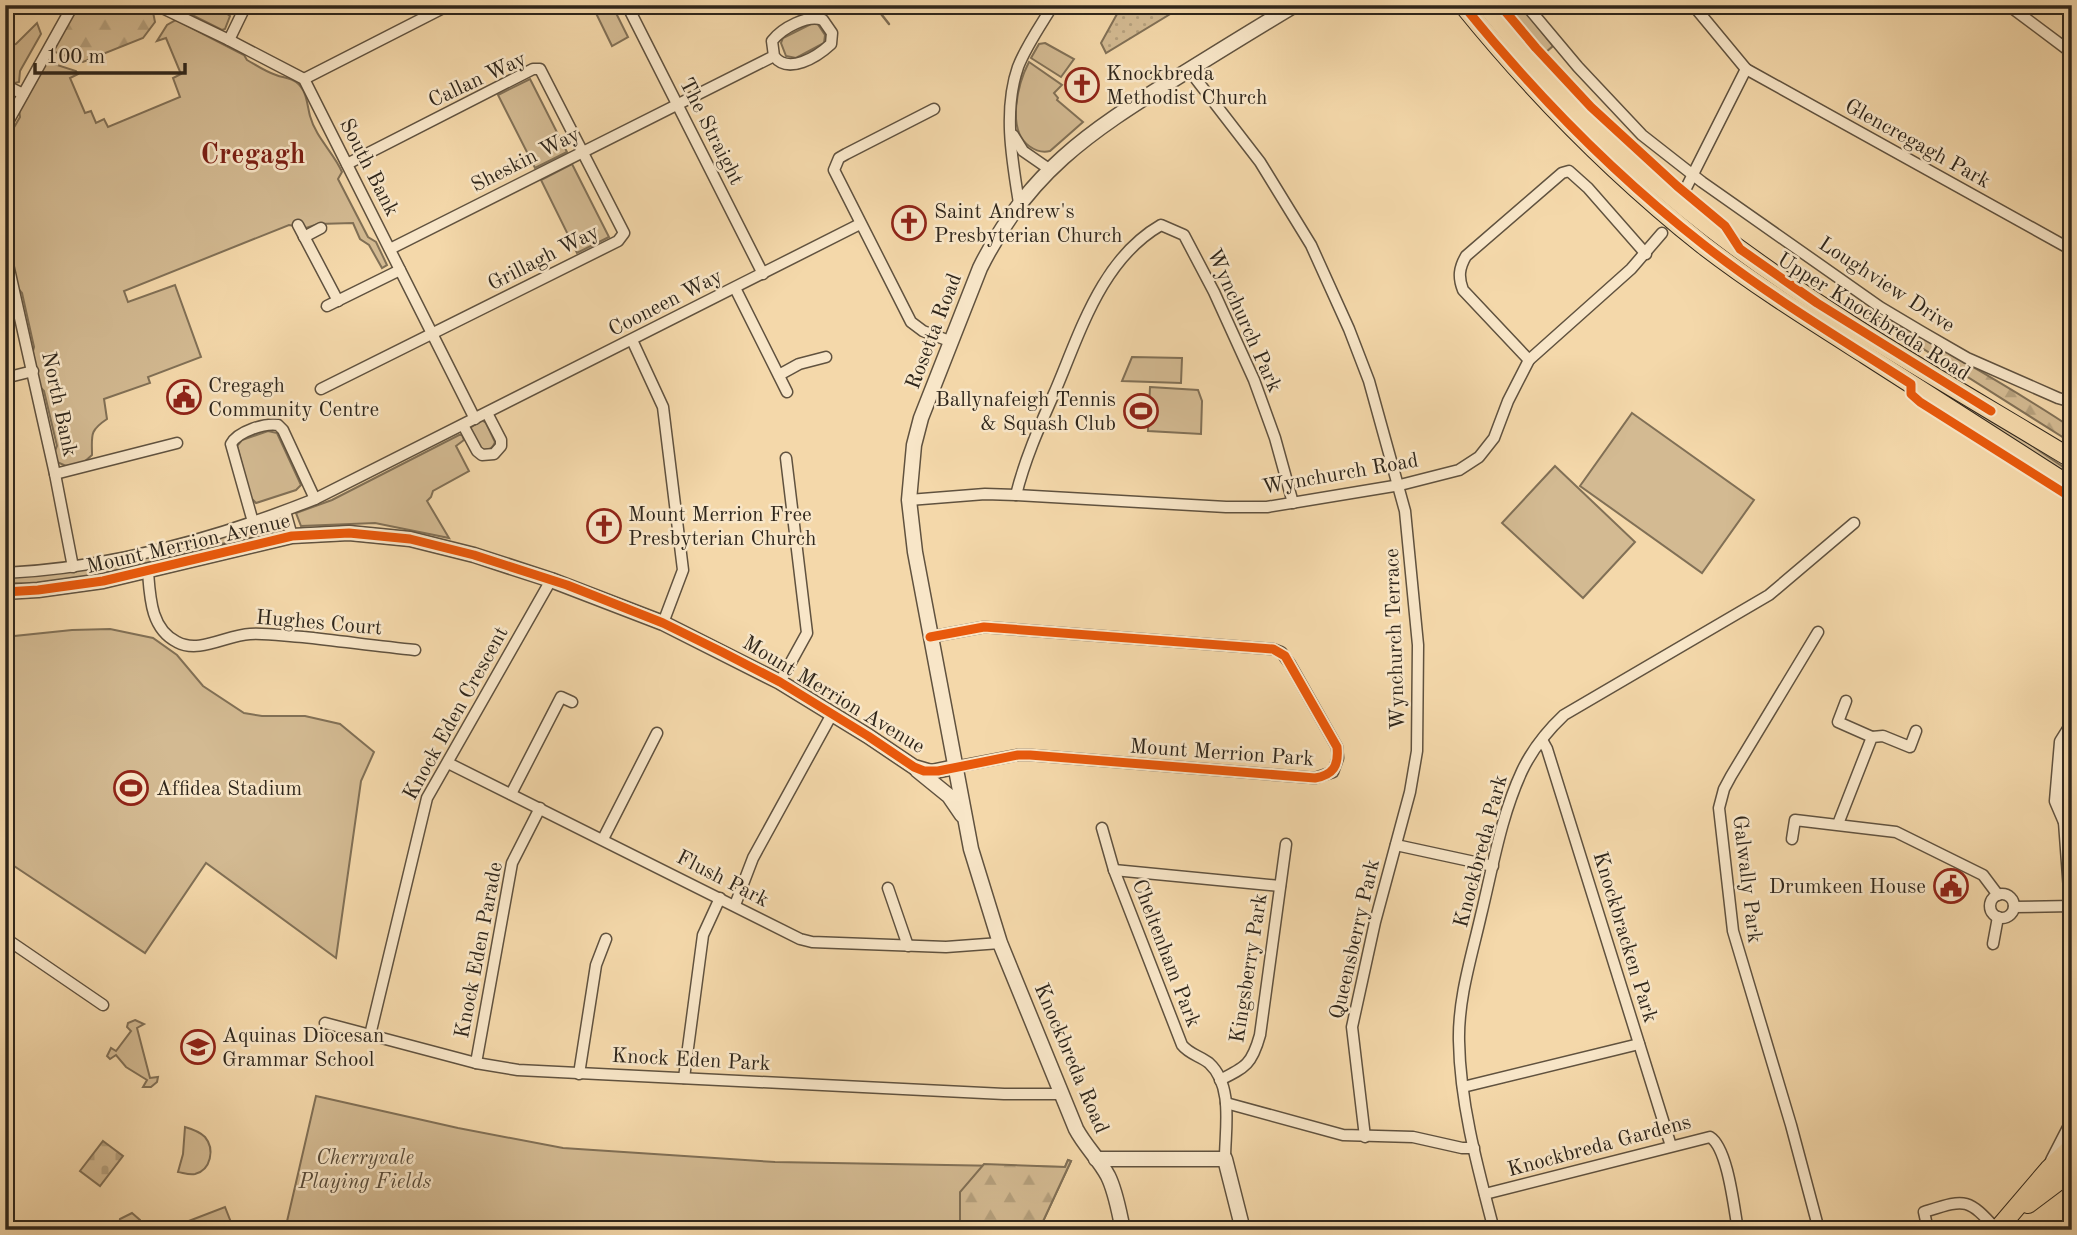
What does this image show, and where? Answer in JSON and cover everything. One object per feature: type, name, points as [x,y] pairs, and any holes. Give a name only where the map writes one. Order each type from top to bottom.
[{"type":"main road","points":[[1451,5],[1471,30],[1502,52]]},
{"type":"main road","name":"Upper Knockbreda Road","points":[[1463,5],[1575,132],[1705,246],[1796,310],[2072,487]]},
{"type":"main road","name":"Upper Knockbreda Road","points":[[1486,5],[1569,99],[1631,160],[1670,217],[1740,249],[1817,303],[2072,459]]},
{"type":"main road","points":[[1999,1228],[2049,1169],[2072,1147]]},
{"type":"main road","points":[[2027,1194],[2071,1170]]},
{"type":"main road","points":[[1999,1228],[2071,1170]]},
{"type":"street","points":[[5,127],[72,5]]},
{"type":"street","points":[[156,5],[304,79],[449,5]]},
{"type":"street","points":[[229,40],[246,5]]},
{"type":"street","name":"The Straight","points":[[627,5],[763,274]]},
{"type":"street","points":[[1019,203],[1010,106],[1014,82],[1019,65],[1053,5]]},
{"type":"street","name":"Rosetta Road","points":[[964,819],[915,552],[909,500],[914,445],[921,418],[951,342],[986,257],[1019,203],[1049,169],[1100,126],[1189,70],[1273,10],[1295,5]]},
{"type":"street","name":"Loughview Drive","points":[[1526,5],[1578,67],[1643,135],[1694,175],[1880,307],[1967,358],[2072,402]]},
{"type":"street","points":[[1693,5],[1746,69]]},
{"type":"street","points":[[2008,5],[2072,53]]},
{"type":"street","points":[[806,20],[823,20],[832,33],[831,44],[824,50],[794,65],[778,62],[774,56],[772,41],[778,34],[806,20]]},
{"type":"street","name":"Sheskin Way","points":[[390,249],[774,56]]},
{"type":"street","name":"Callan Way","points":[[347,164],[537,68],[543,72],[583,151]]},
{"type":"street","name":"Wynchurch Road","points":[[909,500],[985,494],[1267,507],[1400,485],[1459,470],[1479,457],[1493,438],[1529,360],[1646,254],[1694,175],[1746,69]]},
{"type":"street","name":"Glencregagh Park","points":[[1746,69],[2072,250]]},
{"type":"street","name":"Wynchurch Terrace","points":[[1189,70],[1261,162],[1311,245],[1369,381],[1400,485],[1409,534],[1418,645],[1417,751],[1410,792]]},
{"type":"street","name":"South Bank","points":[[304,79],[475,419]]},
{"type":"street","points":[[5,85],[23,94]]},
{"type":"street","points":[[934,109],[846,154],[836,163],[834,170],[911,322],[923,331],[951,342]]},
{"type":"street","points":[[1011,129],[1016,142],[1032,159],[1049,169]]},
{"type":"street","name":"Grillagh Way","points":[[433,334],[622,237],[622,228],[583,151]]},
{"type":"street","points":[[1014,171],[1022,163],[1032,159]]},
{"type":"street","points":[[1529,360],[1463,290],[1459,280],[1460,267],[1466,256],[1562,173],[1569,171],[1588,188],[1646,254]]},
{"type":"street","name":"Cooneen Way","points":[[285,511],[315,499],[860,224]]},
{"type":"street","points":[[298,225],[338,301]]},
{"type":"street","name":"Wynchurch Park","points":[[1016,495],[1042,421],[1101,288],[1133,244],[1161,225],[1184,235],[1214,293],[1254,380],[1275,438],[1293,503]]},
{"type":"street","points":[[304,237],[321,228]]},
{"type":"street","name":"North Bank","points":[[5,251],[33,371],[73,567]]},
{"type":"street","points":[[327,306],[400,270]]},
{"type":"street","points":[[735,288],[787,392]]},
{"type":"street","points":[[321,389],[433,334]]},
{"type":"street","points":[[632,340],[663,407],[683,570],[663,623]]},
{"type":"street","points":[[779,375],[799,365],[826,357]]},
{"type":"street","points":[[5,377],[33,371]]},
{"type":"street","points":[[463,425],[477,452],[482,455],[494,454],[501,446],[501,440],[487,413]]},
{"type":"street","points":[[253,522],[231,444],[240,435],[270,424],[278,425],[283,430],[315,499]]},
{"type":"street","points":[[55,474],[177,443]]},
{"type":"street","points":[[780,682],[807,633],[786,458]]},
{"type":"street","points":[[285,511],[292,536]]},
{"type":"street","name":"Mount Merrion Avenue","points":[[5,573],[73,567],[163,548],[285,511]]},
{"type":"street","name":"Knockbreda Park","points":[[1494,1230],[1474,1147],[1459,1040],[1463,992],[1510,801],[1523,768],[1542,740],[1564,715],[1769,594],[1854,523]]},
{"type":"street","name":"Mount Merrion Avenue","points":[[5,592],[74,586],[148,572],[292,536],[349,533],[410,539],[474,555],[551,580],[663,623],[780,682],[914,768],[931,772],[955,767]]},
{"type":"street","name":"Hughes Court","points":[[148,572],[153,612],[158,625],[166,635],[184,645],[200,646],[235,636],[263,634],[415,650]]},
{"type":"street","name":"Knock Eden Crescent","points":[[370,1035],[427,798],[551,580]]},
{"type":"street","name":"Mount Merrion Park","points":[[930,637],[984,627],[1273,649],[1285,656],[1337,747],[1338,758],[1332,772],[1315,778],[1030,755],[955,767]]},
{"type":"street","name":"Galwally Park","points":[[1818,632],[1731,776],[1724,789],[1720,808],[1733,931],[1739,958],[1791,1125],[1819,1230]]},
{"type":"street","points":[[511,794],[561,697],[572,702]]},
{"type":"street","points":[[1846,701],[1838,722],[1872,737],[1883,736],[1910,747],[1916,731]]},
{"type":"street","points":[[735,905],[752,858],[832,714]]},
{"type":"street","points":[[2014,907],[2072,905],[2066,822],[2057,801],[2062,742],[2072,726]]},
{"type":"street","points":[[603,839],[657,733]]},
{"type":"street","points":[[1838,824],[1872,737]]},
{"type":"street","name":"Knockbracken Park","points":[[1542,740],[1671,1146]]},
{"type":"street","name":"Flush Park","points":[[449,762],[800,939],[812,942],[946,947],[1000,943]]},
{"type":"street","points":[[914,768],[948,796],[964,819]]},
{"type":"street","points":[[2066,822],[2072,789]]},
{"type":"street","name":"Queensberry Park","points":[[1366,1137],[1352,1027],[1410,792]]},
{"type":"street","name":"Knock Eden Parade","points":[[476,1063],[512,863],[540,808]]},
{"type":"street","name":"Knockbreda Road","points":[[964,819],[1000,943],[1061,1094],[1086,1148],[1096,1159],[1225,1158]]},
{"type":"street","points":[[1792,839],[1795,820],[1885,830],[1906,836],[1983,875],[1998,895]]},
{"type":"street","name":"Cheltenham Park","points":[[1102,828],[1114,870],[1182,1045],[1186,1051],[1208,1062],[1220,1080]]},
{"type":"street","name":"Kingsberry Park","points":[[1220,1080],[1248,1065],[1256,1050],[1286,844]]},
{"type":"street","points":[[1396,845],[1493,866]]},
{"type":"street","points":[[1114,870],[1280,886]]},
{"type":"street","points":[[888,888],[908,946]]},
{"type":"street","points":[[1998,895],[2010,896],[2014,907],[2009,916],[1998,917],[1991,906],[1993,899],[1998,895]]},
{"type":"street","points":[[684,1078],[703,935],[720,898]]},
{"type":"street","points":[[1993,944],[1998,917]]},
{"type":"street","points":[[5,938],[103,1005]]},
{"type":"street","points":[[579,1074],[596,965],[606,939]]},
{"type":"street","name":"Knock Eden Park","points":[[325,1023],[476,1063],[518,1070],[1004,1094],[1061,1094]]},
{"type":"street","points":[[1464,1087],[1639,1044]]},
{"type":"street","points":[[1220,1080],[1226,1103],[1225,1158],[1243,1230]]},
{"type":"street","points":[[1226,1103],[1343,1135],[1413,1137],[1462,1148],[1474,1147]]},
{"type":"street","points":[[2049,1169],[2072,1124]]},
{"type":"street","name":"Knockbreda Gardens","points":[[1485,1194],[1704,1137],[1714,1140],[1730,1188],[1738,1230]]},
{"type":"street","points":[[1096,1159],[1114,1190],[1123,1230]]},
{"type":"street","points":[[1928,1230],[1924,1212],[1959,1202],[1976,1207],[1999,1228]]},
{"type":"green space","points":[[80,5],[89,5],[93,11],[104,5],[143,5],[153,12],[155,22],[143,38],[83,62],[55,52],[53,46]]},
{"type":"green space","points":[[172,5],[230,5],[226,13],[230,16],[225,29],[222,30]]},
{"type":"green space","points":[[592,5],[612,5],[628,37],[612,46]]},
{"type":"green space","points":[[1122,5],[1185,5],[1106,53],[1101,43]]},
{"type":"green space","points":[[1506,5],[1520,5],[1553,46],[1546,52]]},
{"type":"green space","points":[[176,20],[244,55],[247,60],[265,70],[300,85],[313,124],[342,172],[338,179],[368,237],[376,242],[387,265],[382,268],[369,245],[360,239],[353,223],[318,224],[306,228],[289,225],[124,291],[128,302],[175,285],[201,357],[148,377],[150,383],[104,399],[107,419],[93,434],[92,455],[83,463],[66,466],[57,462],[54,453],[57,446],[44,391],[34,370],[34,347],[22,293],[15,285],[8,253],[11,245],[5,220],[5,143],[20,117],[19,109],[43,64],[48,62],[76,71],[78,74],[70,78],[85,113],[91,111],[96,123],[104,119],[108,127],[180,97],[173,78],[181,74],[166,38],[157,41],[167,25]]},
{"type":"green space","points":[[37,23],[41,34],[20,71],[19,82],[15,83],[11,80],[13,75],[5,71],[5,48],[16,44]]},
{"type":"green space","points":[[817,23],[825,35],[824,43],[796,58],[786,56],[781,43],[783,38]]},
{"type":"green space","points":[[1045,43],[1074,59],[1061,77],[1031,58],[1039,44]]},
{"type":"green space","points":[[1029,62],[1062,85],[1054,93],[1057,100],[1083,122],[1050,151],[1040,151],[1029,146],[1018,129],[1018,93]]},
{"type":"green space","points":[[530,79],[567,152],[535,168],[498,95]]},
{"type":"green space","points":[[572,164],[609,237],[577,253],[541,180]]},
{"type":"green space","points":[[1881,312],[2072,428],[2072,443],[1876,319]]},
{"type":"green space","points":[[1862,337],[1978,409],[2072,473],[2072,478],[1859,343]]},
{"type":"green space","points":[[1132,357],[1182,358],[1181,383],[1122,381]]},
{"type":"green space","points":[[1150,387],[1198,390],[1202,401],[1201,434],[1148,431]]},
{"type":"green space","points":[[1632,413],[1754,500],[1702,573],[1580,486]]},
{"type":"green space","points":[[482,420],[495,442],[487,450],[479,449],[470,428]]},
{"type":"green space","points":[[268,431],[277,433],[301,485],[296,490],[256,503],[251,498],[237,446],[242,440]]},
{"type":"green space","points":[[462,435],[464,440],[456,446],[469,471],[433,491],[427,501],[449,538],[375,523],[301,526],[296,513],[332,500]]},
{"type":"green space","points":[[1555,466],[1635,542],[1583,598],[1502,523]]},
{"type":"green space","points":[[270,520],[277,524],[277,530],[274,532],[234,543],[209,544],[208,541]]},
{"type":"green space","points":[[189,546],[190,550],[116,572],[37,583],[5,582],[5,577]]},
{"type":"green space","name":"Affidea Stadium","points":[[110,629],[153,638],[177,655],[203,686],[244,713],[262,716],[305,716],[340,724],[374,752],[361,781],[336,958],[206,863],[145,953],[5,860],[5,637]]},
{"type":"green space","points":[[135,1020],[144,1024],[137,1028],[150,1078],[158,1077],[151,1087],[143,1087],[147,1080],[126,1067],[116,1055],[110,1059],[107,1056],[111,1048],[116,1051],[131,1031],[127,1027],[128,1023]]},
{"type":"green space","name":"Cherryvale Playing Fields","points":[[316,1096],[563,1148],[775,1162],[1065,1167],[1068,1160],[1071,1161],[1039,1230],[285,1230]]},
{"type":"green space","points":[[185,1127],[203,1135],[210,1147],[208,1164],[195,1174],[178,1172],[183,1154]]},
{"type":"green space","points":[[103,1141],[123,1156],[100,1186],[80,1171]]},
{"type":"green space","points":[[1068,1160],[1071,1161],[1039,1230],[960,1230],[960,1192],[984,1164],[1065,1167]]},
{"type":"green space","points":[[225,1207],[234,1230],[168,1229]]},
{"type":"green space","points":[[132,1213],[140,1220],[139,1230],[118,1230],[120,1219]]},
{"type":"waterway","points":[[874,5],[889,24]]},
{"type":"cycle path","points":[[1463,5],[1547,102],[1607,162],[1704,245],[1806,317],[1911,384],[1911,394],[1920,402],[2072,498]]},
{"type":"cycle path","points":[[1500,5],[1591,107],[1725,226],[1740,249],[1817,303],[1991,411]]},
{"type":"cycle path","points":[[5,592],[103,581],[292,536],[349,533],[410,539],[474,555],[567,585],[663,623],[780,682],[924,771],[938,771],[1018,755],[1315,778],[1326,775],[1336,764],[1337,747],[1285,656],[1273,649],[984,627],[930,637]]},
{"type":"place","name":"Knockbreda Methodist Church","points":[[1082,85]]},
{"type":"place","name":"Saint Andrew's Presbyterian Church","points":[[909,223]]},
{"type":"place","name":"Cregagh Community Centre","points":[[184,397]]},
{"type":"place","name":"Ballynafeigh Tennis & Squash Club","points":[[1141,411]]},
{"type":"place","name":"Mount Merrion Free Presbyterian Church","points":[[604,526]]},
{"type":"place","name":"Affidea Stadium","points":[[131,788]]},
{"type":"place","name":"Drumkeen House","points":[[1951,886]]},
{"type":"place","name":"Aquinas Diocesan Grammar School","points":[[198,1047]]},
{"type":"district","name":"Cregagh","points":[[253,153]]}]
